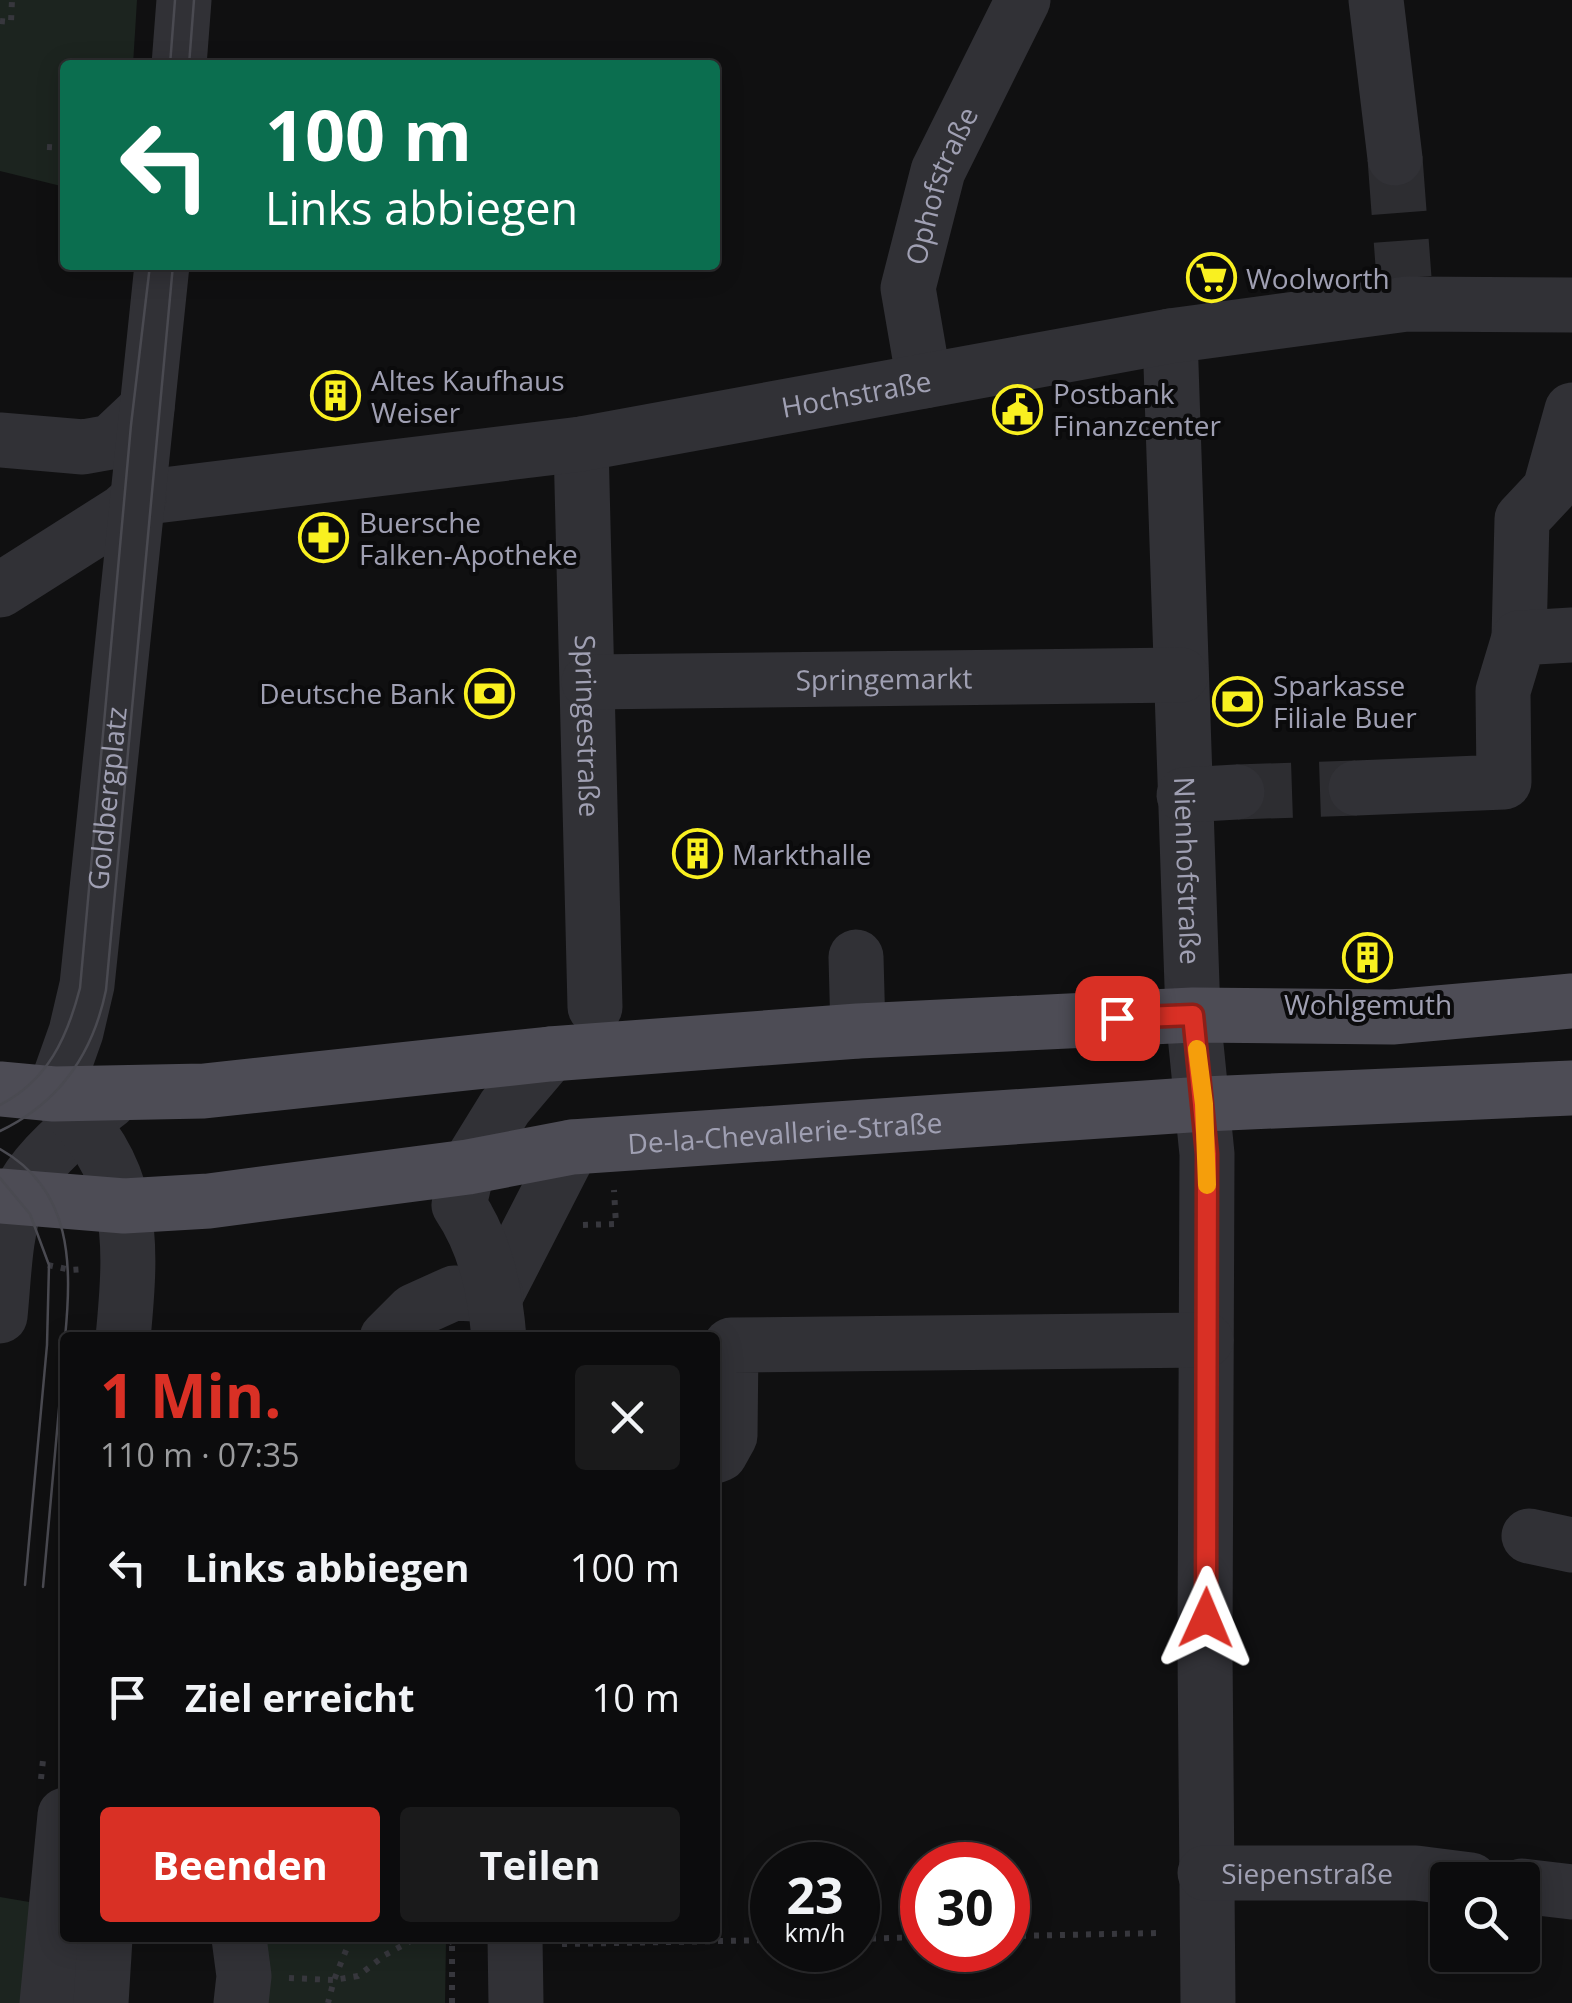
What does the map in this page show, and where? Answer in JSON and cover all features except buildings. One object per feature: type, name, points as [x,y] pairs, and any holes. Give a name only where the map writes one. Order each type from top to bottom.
[{"type":"main road","points":[[0,1088],[86,1103],[550,1054],[858,1031],[1193,1015],[1392,1018],[1572,1000]]},
{"type":"main road","name":"De-la-Chevallerie-Straße","points":[[9,1197],[124,1206],[209,1201],[330,1185],[463,1186],[572,1147],[1204,1104],[1572,1088]]},
{"type":"street","points":[[179,60],[184,0]]},
{"type":"street","name":"Ophofstraße","points":[[924,381],[908,288],[938,171],[1023,0]]},
{"type":"street","points":[[1370,3],[1395,158]]},
{"type":"street","name":"Goldbergplatz","points":[[86,1103],[76,1032],[88,985],[161,270]]},
{"type":"street","name":"Hochstraße","points":[[140,498],[581,444],[1406,291],[1571,302]]},
{"type":"street","name":"Nienhofstraße","points":[[1170,336],[1181,675],[1170,761],[1207,1154],[1208,2003]]},
{"type":"street","points":[[0,440],[83,447],[110,442],[147,408]]},
{"type":"street","points":[[1356,788],[1504,782],[1503,691],[1546,637],[1522,518],[1550,489],[1572,410]]},
{"type":"street","name":"Springestraße","points":[[581,444],[596,1007]]},
{"type":"street","points":[[0,590],[140,498]]},
{"type":"street","name":"Springemarkt","points":[[589,682],[1181,675]]},
{"type":"street","points":[[1170,761],[1238,792]]},
{"type":"street","points":[[856,957],[858,1031]]},
{"type":"street","points":[[497,1316],[463,1186],[505,1108],[550,1054]]},
{"type":"street","points":[[0,1316],[10,1232],[9,1197],[31,1175],[86,1103]]},
{"type":"street","points":[[86,1103],[124,1206],[129,1268],[123,1332]]},
{"type":"street","points":[[497,1316],[572,1147]]},
{"type":"street","points":[[393,1332],[414,1311],[454,1292],[497,1316]]},
{"type":"street","points":[[720,1454],[730,1436],[731,1345],[1206,1340]]},
{"type":"street","points":[[47,2003],[60,1867]]},
{"type":"street","name":"Siepenstraße","points":[[1206,1873],[1430,1875]]},
{"type":"street","points":[[1540,1888],[1572,1892]]},
{"type":"street","points":[[102,2003],[106,1942]]},
{"type":"street","points":[[240,1942],[244,1976],[241,2003]]},
{"type":"street","points":[[515,1942],[516,2003]]},
{"type":"path","points":[[0,20],[12,22],[12,0]]},
{"type":"path","points":[[47,147],[60,148]]},
{"type":"path","points":[[1030,1936],[1208,1932]]},
{"type":"path","points":[[720,1940],[750,1940]]},
{"type":"path","points":[[349,1942],[334,1980],[358,1976],[385,1954],[408,1942]]},
{"type":"path","points":[[452,1942],[452,2003]]},
{"type":"shaded area","points":[[0,0],[137,0],[133,60],[60,60],[60,186],[0,171]]},
{"type":"shaded area","points":[[0,1897],[41,1904],[32,2003],[0,2003]]},
{"type":"shaded area","points":[[264,1942],[446,1942],[445,2003],[259,2003]]},
{"type":"tunnel","points":[[1395,158],[1404,278]]},
{"type":"tunnel","points":[[1237,792],[1356,788]]},
{"type":"tram line","points":[[170,60],[175,0]]},
{"type":"tram line","points":[[189,60],[194,0]]},
{"type":"tram line","points":[[0,1105],[31,1083],[53,1056],[69,1024],[80,988],[131,425],[149,270]]},
{"type":"tram line","points":[[0,1131],[40,1106],[70,1074],[92,1035],[106,990],[173,270]]},
{"type":"tram line","points":[[0,1149],[24,1166],[42,1186],[54,1208],[67,1257],[65,1332]]},
{"type":"tram line","points":[[0,1178],[30,1214],[49,1265],[47,1345],[25,1585]]},
{"type":"tram line","points":[[43,1587],[60,1398]]},
{"type":"slow traffic","points":[[1197,1049],[1207,1185]]},
{"type":"place","name":"Woolworth","points":[[1211,278]]},
{"type":"place","name":"Altes Kaufhaus Weiser","points":[[336,396]]},
{"type":"place","name":"Postbank Finanzcenter","points":[[1018,409]]},
{"type":"place","name":"Buersche Falken-Apotheke","points":[[324,538]]},
{"type":"place","name":"Deutsche Bank","points":[[490,693]]},
{"type":"place","name":"Sparkasse Filiale Buer","points":[[1238,701]]},
{"type":"place","name":"Markthalle","points":[[697,854]]},
{"type":"place","name":"Wohlgemuth","points":[[1368,957]]},
{"type":"route","points":[[1117,1018],[1193,1015],[1207,1154],[1206,1618]]}]
